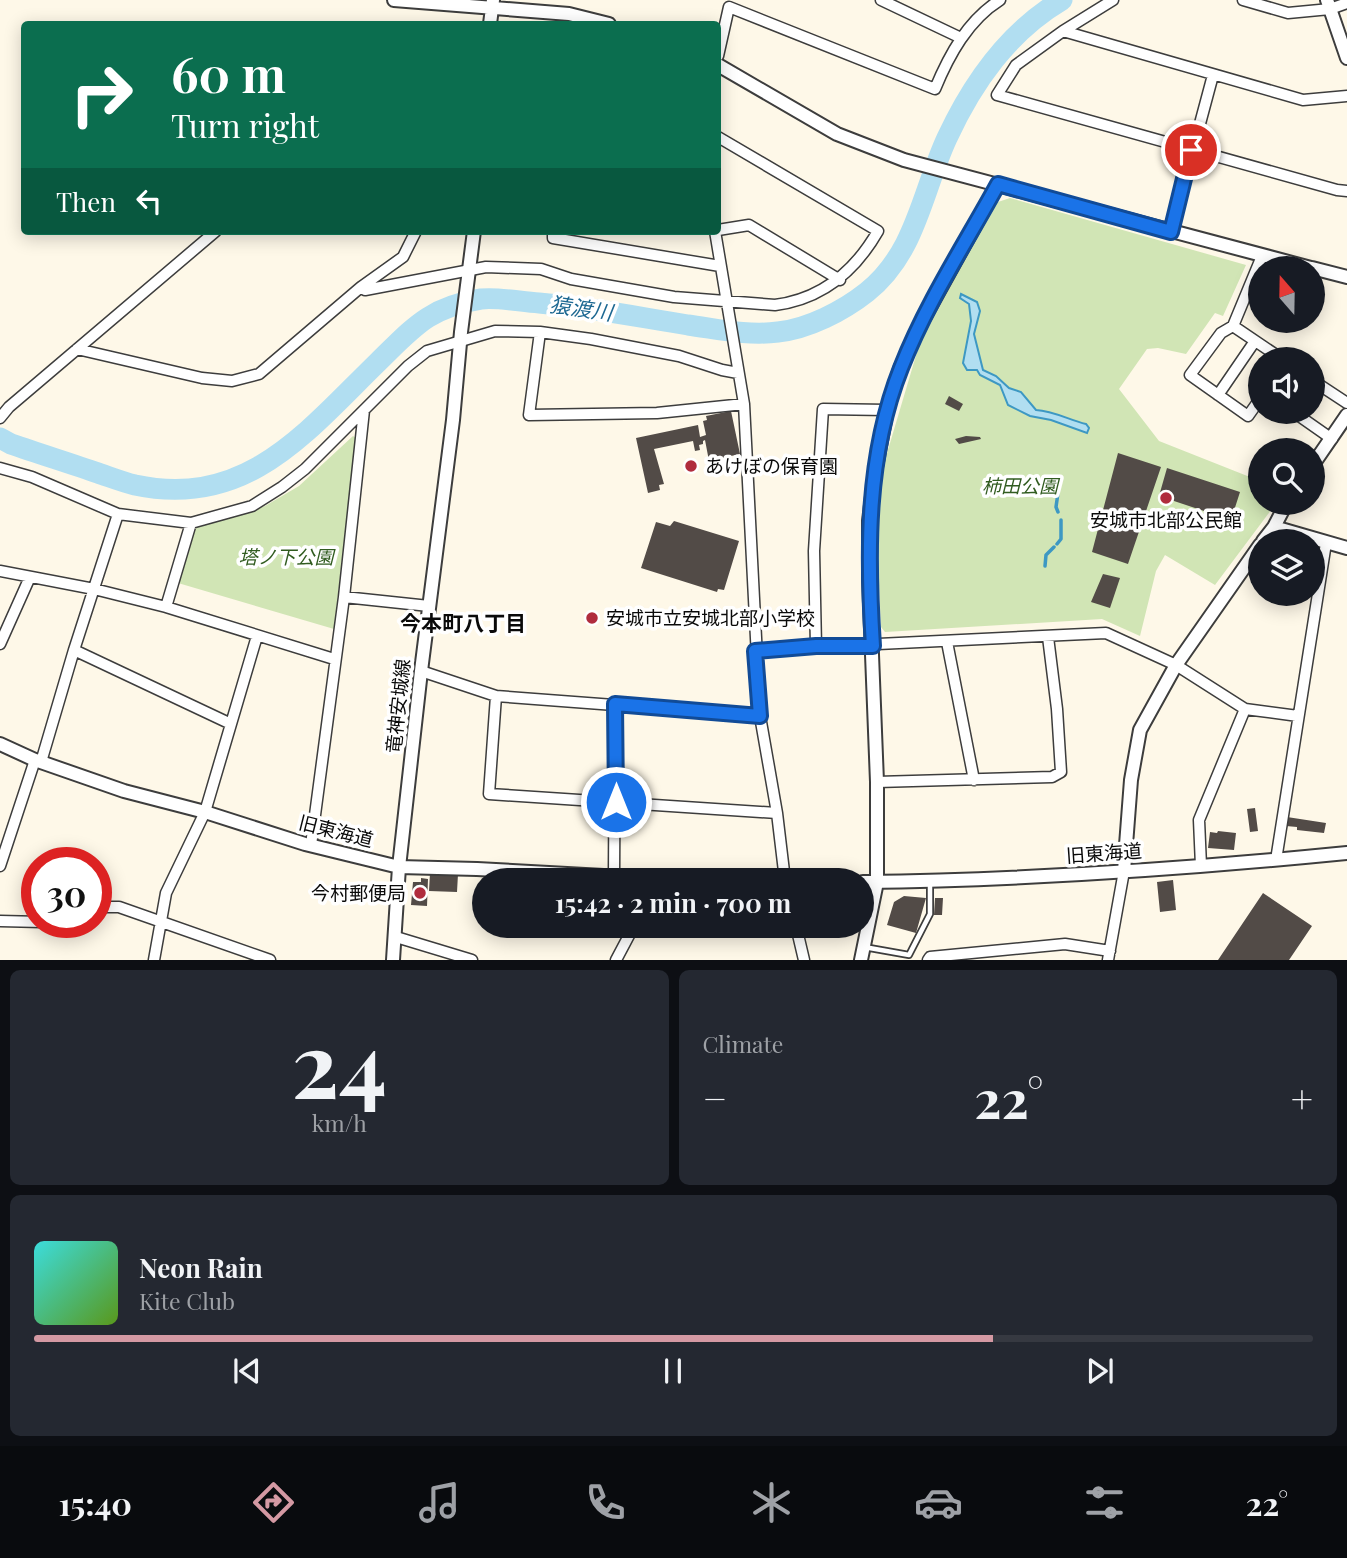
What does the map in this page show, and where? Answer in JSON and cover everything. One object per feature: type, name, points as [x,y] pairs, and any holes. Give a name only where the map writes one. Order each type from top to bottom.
[{"type":"street","points":[[394,0],[492,3],[569,14],[597,21]]},
{"type":"street","points":[[721,43],[730,4],[935,89],[948,57],[961,38],[1000,0]]},
{"type":"street","points":[[1113,0],[1016,65],[998,95],[1347,191]]},
{"type":"street","points":[[1242,0],[1288,13],[1347,3]]},
{"type":"street","points":[[888,1],[961,38]]},
{"type":"street","points":[[490,21],[492,3]]},
{"type":"street","points":[[1329,5],[1347,58]]},
{"type":"street","points":[[1063,31],[1303,100],[1347,96]]},
{"type":"street","points":[[721,67],[837,134],[904,160],[1262,256]]},
{"type":"street","points":[[1171,232],[1213,75]]},
{"type":"street","points":[[361,287],[365,290],[469,274],[486,267],[541,269],[570,279],[674,297],[727,305],[775,305],[789,304],[840,280],[867,250],[878,231],[721,138]]},
{"type":"street","points":[[862,953],[877,882],[877,782],[869,578],[869,521],[875,471],[887,410],[900,369],[918,329],[998,184]]},
{"type":"street","points":[[721,230],[749,225],[840,280]]},
{"type":"street","points":[[0,418],[9,407],[211,235]]},
{"type":"street","points":[[77,349],[202,378],[232,381],[260,374],[361,287],[403,257],[414,235]]},
{"type":"street","points":[[469,274],[474,235]]},
{"type":"street","points":[[553,235],[553,238],[720,266]]},
{"type":"street","points":[[716,235],[744,404],[760,716],[784,868]]},
{"type":"street","points":[[1325,271],[1347,276]]},
{"type":"street","name":"竜神安城線","points":[[394,960],[399,867],[469,274]]},
{"type":"street","points":[[1248,290],[1233,326],[1221,332],[1190,375],[1248,416]]},
{"type":"street","points":[[1233,326],[1264,347]]},
{"type":"street","points":[[0,468],[32,477],[118,514],[191,523],[252,506],[282,487],[305,469],[408,366],[428,351],[460,337],[495,331],[540,332],[591,338],[667,354],[722,370],[737,368]]},
{"type":"street","points":[[540,332],[529,415],[657,413],[744,404]]},
{"type":"street","points":[[1218,395],[1255,341]]},
{"type":"street","points":[[1325,389],[1347,403]]},
{"type":"street","points":[[816,646],[814,551],[823,409],[887,410]]},
{"type":"street","points":[[311,845],[344,597],[364,410]]},
{"type":"street","points":[[1325,448],[1347,415]]},
{"type":"street","points":[[1311,424],[1332,439]]},
{"type":"street","points":[[0,866],[38,761],[118,514]]},
{"type":"street","points":[[1280,515],[1273,527],[1347,548]]},
{"type":"street","points":[[166,607],[191,523]]},
{"type":"street","points":[[1276,860],[1326,543]]},
{"type":"street","points":[[928,960],[930,957],[1065,944],[1109,955],[1124,871],[1131,780],[1140,730],[1176,665],[1248,562]]},
{"type":"street","points":[[0,572],[94,589],[166,607],[334,659]]},
{"type":"street","points":[[0,644],[30,576]]},
{"type":"street","points":[[344,597],[429,606]]},
{"type":"street","points":[[755,651],[1106,634],[1176,665],[1245,709],[1298,716]]},
{"type":"street","points":[[154,960],[166,893],[205,812],[257,636]]},
{"type":"street","points":[[877,782],[1052,777],[1061,772],[1058,709],[1048,637]]},
{"type":"street","points":[[947,642],[974,779]]},
{"type":"street","points":[[74,650],[231,724]]},
{"type":"street","points":[[421,671],[496,696],[760,716]]},
{"type":"street","points":[[496,696],[489,794],[777,813]]},
{"type":"street","points":[[614,868],[615,704]]},
{"type":"street","points":[[1201,866],[1199,820],[1245,709]]},
{"type":"street","name":"旧東海道","points":[[0,744],[38,761],[124,791],[205,812],[311,845],[399,867],[472,869]]},
{"type":"street","name":"旧東海道","points":[[877,882],[998,880],[1347,853]]},
{"type":"street","points":[[112,907],[163,921],[270,960]]},
{"type":"street","points":[[0,921],[21,922]]},
{"type":"street","points":[[396,937],[472,960]]},
{"type":"street","points":[[616,960],[628,938]]},
{"type":"street","points":[[799,938],[804,960]]},
{"type":"lane","points":[[862,953],[909,955],[930,914],[930,881]]},
{"type":"green space","name":"柿田公園","points":[[1010,198],[1246,265],[1223,316],[1215,313],[1186,354],[1158,348],[1147,349],[1119,389],[1159,441],[1248,476],[1248,515],[1267,515],[1257,529],[1248,529],[1248,541],[1215,585],[1165,555],[1156,571],[1140,636],[1102,619],[885,632],[881,627],[877,543],[882,470],[920,342],[995,203]]},
{"type":"green space","name":"塔ノ下公園","points":[[353,436],[356,438],[334,629],[178,583],[196,527],[265,506],[299,486]]},
{"type":"water","points":[[961,294],[977,302],[980,311],[974,334],[983,370],[996,376],[1009,388],[1021,392],[1036,410],[1086,424],[1089,428],[1087,433],[1051,420],[1030,416],[1008,405],[1000,385],[980,375],[977,370],[967,370],[963,363],[971,321],[969,304],[960,298]]},
{"type":"building","points":[[949,396],[963,404],[959,411],[945,404]]},
{"type":"building","name":"あけぼの保育園","points":[[731,411],[740,454],[709,461],[705,440],[699,445],[700,450],[695,451],[693,441],[654,449],[664,484],[659,485],[660,490],[648,493],[636,438],[698,425],[700,437],[706,435],[703,421],[707,420],[706,416]]},
{"type":"building","points":[[966,436],[981,439],[959,444],[955,439]]},
{"type":"building","points":[[1118,453],[1161,467],[1128,564],[1092,552]]},
{"type":"building","points":[[1167,468],[1240,492],[1231,520],[1159,496]]},
{"type":"building","points":[[674,521],[739,541],[724,590],[718,589],[717,592],[641,568],[656,522],[670,526]]},
{"type":"building","points":[[1103,574],[1120,578],[1110,608],[1091,602]]},
{"type":"building","points":[[1255,808],[1258,831],[1250,832],[1247,809]]},
{"type":"building","points":[[1287,817],[1326,823],[1324,833],[1286,826]]},
{"type":"building","points":[[1210,832],[1236,833],[1234,850],[1208,848]]},
{"type":"building","points":[[430,873],[458,874],[457,892],[429,891]]},
{"type":"building","points":[[421,878],[428,879],[427,906],[411,905],[413,882],[421,882]]},
{"type":"building","points":[[1173,880],[1176,910],[1160,912],[1157,882]]},
{"type":"building","points":[[1263,893],[1312,926],[1289,960],[1218,960]]},
{"type":"building","points":[[904,896],[926,898],[916,933],[887,925],[894,902]]},
{"type":"building","points":[[935,898],[943,898],[942,915],[934,915]]},
{"type":"waterway","name":"猿渡川","points":[[0,438],[135,485],[175,489],[210,486],[242,475],[272,459],[325,414],[412,329],[448,307],[481,299],[495,299],[595,310],[744,333],[778,332],[813,323],[858,299],[897,259],[916,221],[947,138],[968,97],[1009,43],[1025,27],[1062,0]]},
{"type":"waterway","points":[[1058,493],[1058,512]]},
{"type":"waterway","points":[[1057,544],[1061,539],[1061,520]]},
{"type":"waterway","points":[[1045,566],[1046,555],[1054,547]]},
{"type":"place","name":"あけぼの保育園","points":[[691,466]]},
{"type":"place","name":"安城市北部公民館","points":[[1166,498]]},
{"type":"place","name":"安城市立安城北部小学校","points":[[592,618]]},
{"type":"place","name":"今村郵便局","points":[[420,893]]},
{"type":"district","name":"今本町八丁目","points":[[463,624]]},
{"type":"route","points":[[616,802],[615,704],[760,716],[755,651],[816,646],[873,646],[869,521],[887,410],[900,369],[918,329],[998,184],[1171,232],[1191,150]]}]
